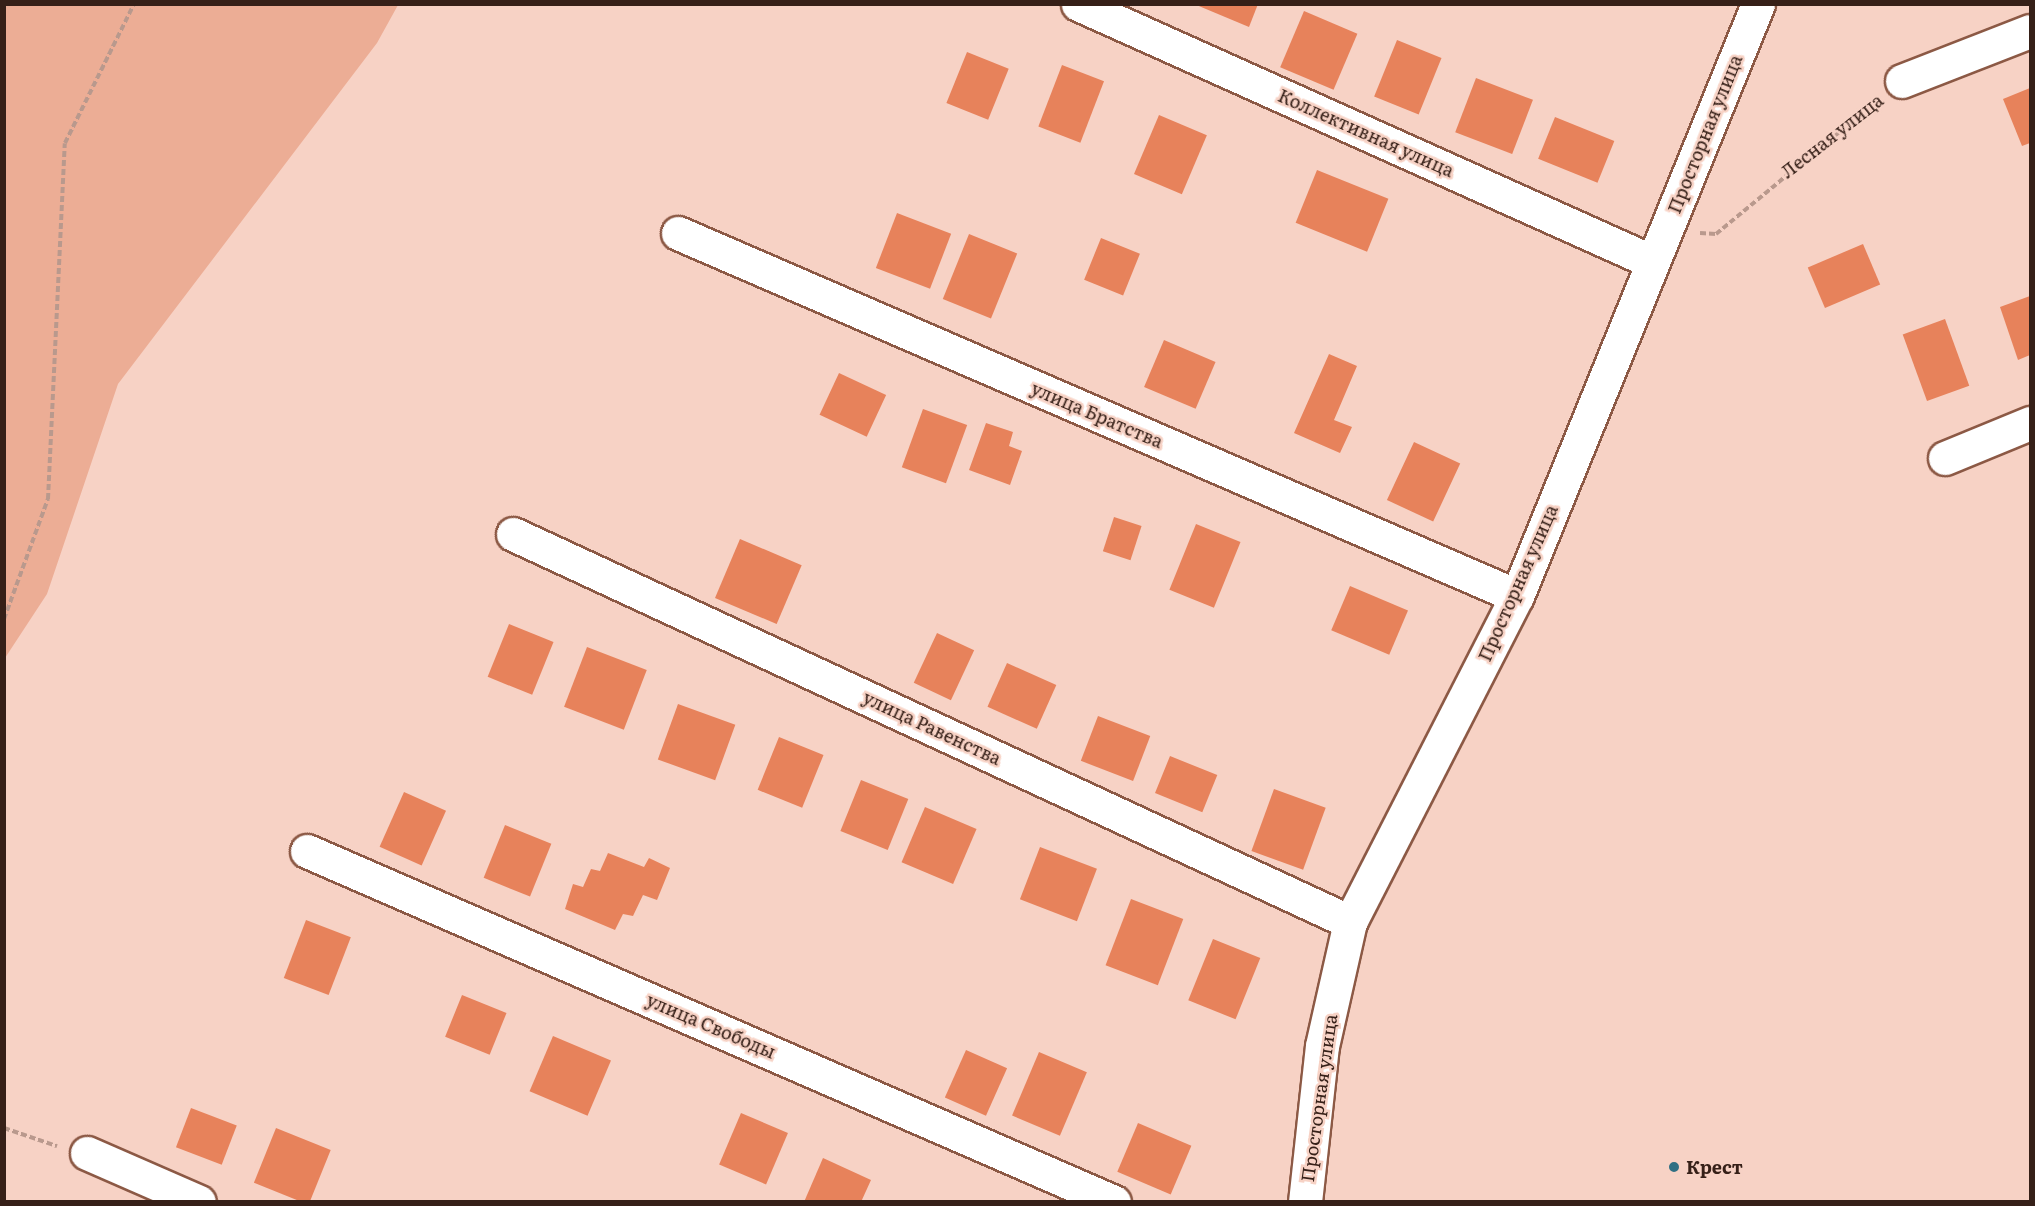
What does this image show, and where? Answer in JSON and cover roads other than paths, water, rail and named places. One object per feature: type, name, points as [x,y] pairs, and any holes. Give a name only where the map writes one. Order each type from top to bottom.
[{"type":"street","name":"Коллективная улица","points":[[1078,4],[1653,262]]},
{"type":"street","name":"Просторная улица","points":[[1305,1202],[1322,1046],[1350,922],[1516,596],[1758,4]]},
{"type":"street","points":[[1902,81],[2031,31]]},
{"type":"street","name":"улица Братства","points":[[678,233],[1516,596]]},
{"type":"street","points":[[1945,458],[2031,423]]},
{"type":"street","name":"улица Равенства","points":[[513,534],[1350,922]]},
{"type":"street","name":"улица Свободы","points":[[307,851],[1114,1202]]},
{"type":"street","points":[[87,1153],[199,1202]]},
{"type":"place","name":"Крест","points":[[1674,1167]]}]
